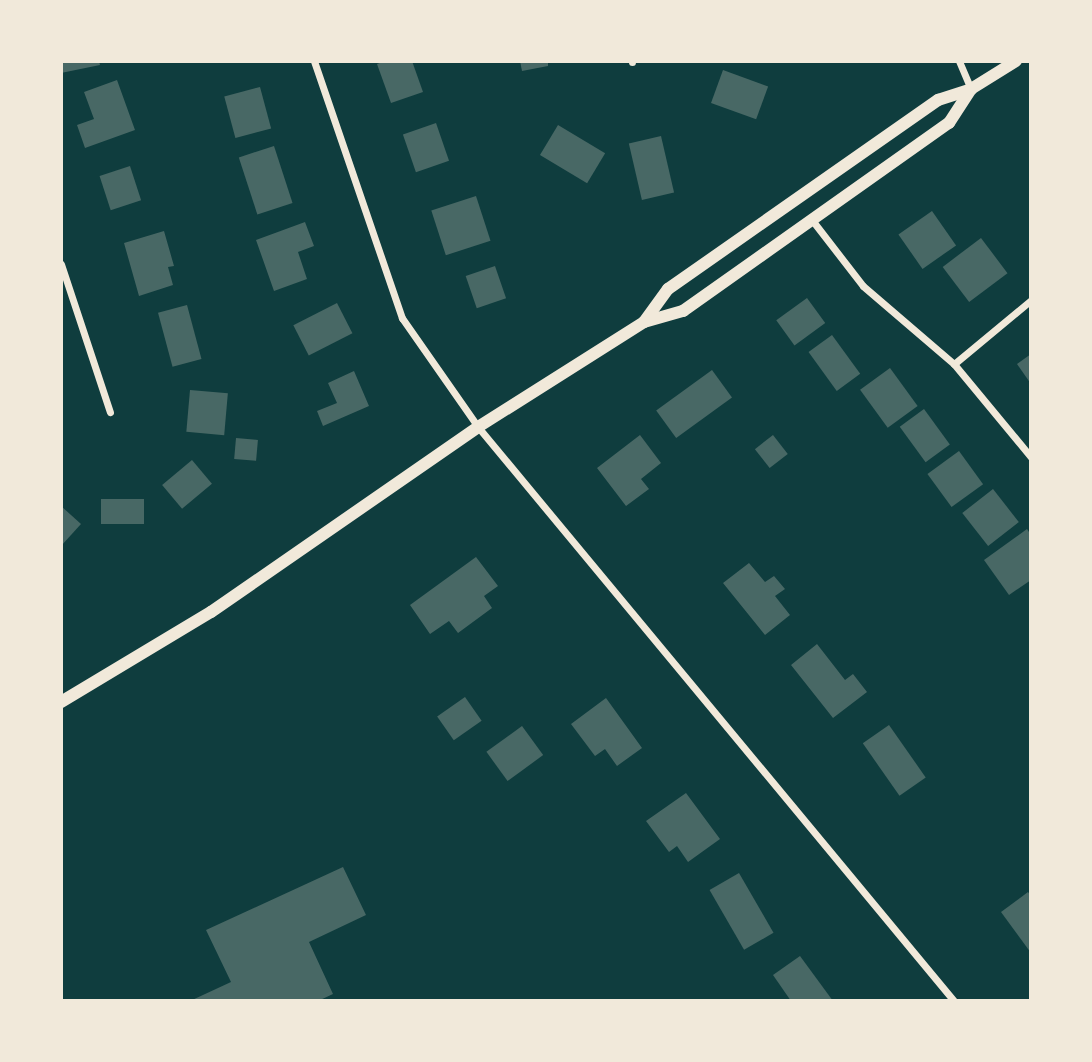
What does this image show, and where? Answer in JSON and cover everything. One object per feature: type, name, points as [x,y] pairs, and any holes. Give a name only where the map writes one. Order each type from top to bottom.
[{"type":"street","points":[[314,61],[394,302],[478,427],[954,1001]]},
{"type":"street","points":[[959,61],[971,89]]},
{"type":"street","points":[[644,322],[668,289],[938,100],[971,89],[1016,61]]},
{"type":"street","points":[[61,702],[211,611],[478,427],[644,322],[682,311],[949,123],[971,89]]},
{"type":"street","points":[[811,220],[863,286],[954,364],[1031,457]]},
{"type":"street","points":[[61,264],[110,412]]},
{"type":"street","points":[[954,364],[1031,300]]},
{"type":"building","points":[[61,61],[99,61],[100,65],[61,73]]},
{"type":"building","points":[[385,61],[412,61],[423,92],[391,103],[377,64]]},
{"type":"building","points":[[520,61],[548,61],[548,66],[522,71]]},
{"type":"building","points":[[723,70],[768,86],[756,119],[711,103]]},
{"type":"building","points":[[117,80],[135,130],[85,148],[77,125],[94,119],[84,92]]},
{"type":"building","points":[[260,87],[271,129],[235,138],[224,97]]},
{"type":"building","points":[[436,123],[449,161],[416,172],[403,134]]},
{"type":"building","points":[[558,125],[605,153],[587,183],[540,155]]},
{"type":"building","points":[[661,136],[674,193],[642,200],[629,143]]},
{"type":"building","points":[[274,146],[293,203],[257,214],[239,157]]},
{"type":"building","points":[[130,166],[141,200],[111,210],[100,176]]},
{"type":"building","points":[[476,196],[491,241],[446,255],[431,211]]},
{"type":"building","points":[[932,211],[956,245],[923,269],[898,235]]},
{"type":"building","points":[[305,222],[314,246],[298,252],[307,279],[274,291],[256,240]]},
{"type":"building","points":[[164,231],[174,266],[168,267],[173,285],[139,296],[124,243]]},
{"type":"building","points":[[981,238],[1007,273],[969,302],[943,267]]},
{"type":"building","points":[[495,266],[506,298],[477,308],[466,276]]},
{"type":"building","points":[[807,298],[825,323],[794,345],[776,320]]},
{"type":"building","points":[[337,303],[352,333],[309,356],[293,325]]},
{"type":"building","points":[[187,305],[201,359],[173,367],[158,313]]},
{"type":"building","points":[[832,335],[860,374],[837,391],[809,352]]},
{"type":"building","points":[[1031,354],[1031,384],[1017,364]]},
{"type":"building","points":[[890,368],[918,406],[888,428],[860,390]]},
{"type":"building","points":[[712,370],[732,398],[676,438],[656,411]]},
{"type":"building","points":[[354,371],[369,406],[323,426],[317,411],[337,403],[328,383]]},
{"type":"building","points":[[190,390],[228,393],[224,435],[186,432]]},
{"type":"building","points":[[924,409],[950,445],[926,462],[900,427]]},
{"type":"building","points":[[640,435],[661,463],[641,479],[649,489],[626,506],[597,468]]},
{"type":"building","points":[[773,435],[788,454],[770,468],[755,449]]},
{"type":"building","points":[[236,438],[258,440],[256,461],[234,459]]},
{"type":"building","points":[[959,451],[983,484],[952,507],[927,474]]},
{"type":"building","points":[[192,460],[212,484],[182,509],[162,485]]},
{"type":"building","points":[[993,489],[1019,522],[988,546],[962,513]]},
{"type":"building","points":[[101,499],[144,499],[144,524],[101,524]]},
{"type":"building","points":[[61,506],[81,524],[61,546]]},
{"type":"building","points":[[1027,529],[1031,535],[1031,580],[1009,595],[984,560]]},
{"type":"building","points":[[476,557],[498,586],[484,596],[492,608],[458,633],[449,621],[430,634],[410,605]]},
{"type":"building","points":[[749,563],[765,582],[774,576],[785,589],[775,596],[790,615],[765,635],[723,583]]},
{"type":"building","points":[[817,644],[845,680],[853,674],[867,692],[833,718],[791,665]]},
{"type":"building","points":[[465,697],[482,721],[454,740],[437,717]]},
{"type":"building","points":[[606,698],[642,748],[617,766],[605,749],[595,756],[571,724]]},
{"type":"building","points":[[889,725],[926,777],[899,796],[863,743]]},
{"type":"building","points":[[522,726],[543,755],[508,781],[486,752]]},
{"type":"building","points":[[686,793],[720,839],[688,862],[677,846],[669,852],[646,821]]},
{"type":"building","points":[[343,867],[366,915],[309,942],[333,994],[318,1001],[190,1001],[231,982],[206,930]]},
{"type":"building","points":[[739,873],[774,933],[744,950],[710,890]]},
{"type":"building","points":[[1028,892],[1031,896],[1031,953],[1001,912]]},
{"type":"building","points":[[800,956],[833,1001],[791,1001],[773,975]]}]
